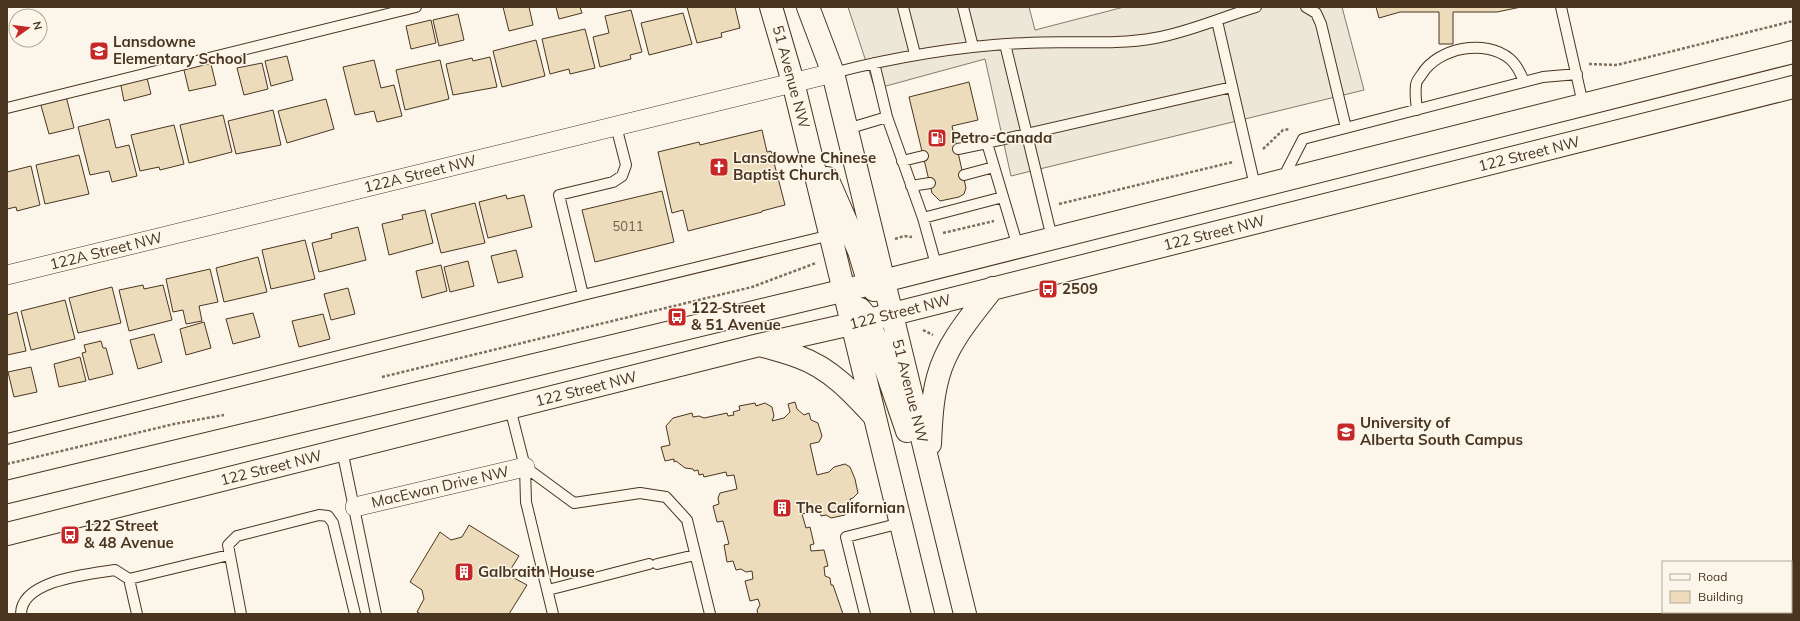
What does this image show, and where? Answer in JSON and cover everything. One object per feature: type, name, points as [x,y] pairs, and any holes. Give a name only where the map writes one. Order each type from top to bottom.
[{"type":"main road","name":"51 Avenue NW","points":[[771,7],[793,82],[844,289],[861,322],[876,418],[923,614]]},
{"type":"main road","points":[[808,7],[834,73],[847,128],[876,283]]},
{"type":"main road","points":[[7,492],[844,289],[937,268],[1255,186],[1793,52]]},
{"type":"main road","name":"122 Street NW","points":[[7,534],[759,345],[861,322],[1793,87]]},
{"type":"main road","points":[[810,149],[830,184],[859,251],[891,314]]},
{"type":"main road","points":[[928,466],[932,410],[938,376],[954,341],[967,321],[993,288]]},
{"type":"main road","name":"51 Avenue NW","points":[[891,314],[965,614]]},
{"type":"main road","points":[[861,322],[936,522],[951,556]]},
{"type":"main road","points":[[759,345],[800,358],[831,374],[853,393],[876,418]]},
{"type":"street","name":"122A Street NW","points":[[7,275],[834,73]]},
{"type":"street","name":"MacEwan Drive NW","points":[[355,507],[525,467]]},
{"type":"lane","points":[[7,108],[416,7]]},
{"type":"lane","points":[[903,7],[915,54]]},
{"type":"lane","points":[[964,7],[974,47]]},
{"type":"lane","points":[[834,73],[915,54],[974,47],[1005,44],[1154,39],[1201,28],[1256,7]]},
{"type":"lane","points":[[1306,7],[1316,13],[1321,24],[1346,128]]},
{"type":"lane","points":[[1561,7],[1583,104]]},
{"type":"lane","points":[[1217,21],[1255,186]]},
{"type":"lane","points":[[1005,44],[1052,238]]},
{"type":"lane","points":[[1417,110],[1416,84],[1426,68],[1444,55],[1474,47],[1496,51],[1509,58],[1519,70],[1524,82]]},
{"type":"lane","points":[[874,63],[887,117],[923,218],[937,268]]},
{"type":"lane","points":[[1282,180],[1303,139],[1543,77],[1577,74]]},
{"type":"lane","points":[[958,149],[1232,88]]},
{"type":"lane","points":[[847,128],[887,117]]},
{"type":"lane","points":[[583,295],[559,195],[613,182],[622,176],[626,165],[616,126]]},
{"type":"lane","points":[[987,143],[1018,247]]},
{"type":"lane","points":[[902,161],[923,156]]},
{"type":"lane","points":[[964,175],[994,167]]},
{"type":"lane","points":[[911,186],[930,183]]},
{"type":"lane","points":[[923,218],[1003,197]]},
{"type":"lane","points":[[7,439],[583,295],[831,235]]},
{"type":"lane","points":[[510,408],[525,467],[526,502],[553,614]]},
{"type":"lane","points":[[342,450],[376,614]]},
{"type":"lane","points":[[525,467],[574,503],[640,492],[666,497],[687,520],[696,554],[708,614]]},
{"type":"lane","points":[[242,614],[228,545],[237,536],[319,515],[328,516],[333,523],[354,614]]},
{"type":"lane","points":[[865,614],[846,537],[901,522]]},
{"type":"lane","points":[[548,590],[696,554]]},
{"type":"lane","points":[[129,579],[229,555]]},
{"type":"lane","points":[[21,614],[25,599],[38,588],[73,577],[115,570],[129,579],[137,614]]},
{"type":"path","points":[[1617,65],[1793,21]]},
{"type":"path","points":[[917,327],[933,335]]},
{"type":"shaded area","points":[[848,7],[1029,7],[1035,30],[1124,7],[1342,7],[1364,90],[1011,176],[985,59],[875,89]]},
{"type":"building","points":[[503,7],[529,7],[533,25],[509,31]]},
{"type":"building","points":[[556,7],[580,7],[582,13],[559,19]]},
{"type":"building","points":[[687,7],[735,7],[740,28],[721,33],[722,37],[697,43]]},
{"type":"building","points":[[1376,7],[1521,7],[1497,12],[1453,12],[1453,44],[1439,44],[1439,12],[1400,12],[1379,18]]},
{"type":"building","points":[[631,10],[642,52],[630,55],[631,59],[600,67],[593,37],[609,33],[605,16]]},
{"type":"building","points":[[683,13],[692,44],[649,55],[641,23]]},
{"type":"building","points":[[458,14],[464,40],[439,46],[433,20]]},
{"type":"building","points":[[431,20],[436,43],[411,49],[406,26]]},
{"type":"building","points":[[585,29],[595,68],[570,74],[569,69],[550,74],[542,39]]},
{"type":"building","points":[[536,40],[545,76],[502,87],[493,51]]},
{"type":"building","points":[[287,56],[293,80],[271,86],[265,61]]},
{"type":"building","points":[[490,57],[497,87],[453,95],[446,64],[472,58],[473,61]]},
{"type":"building","points":[[210,60],[216,85],[189,91],[183,66]]},
{"type":"building","points":[[374,60],[381,88],[394,85],[402,116],[377,122],[374,111],[355,115],[343,67]]},
{"type":"building","points":[[440,60],[449,99],[405,110],[396,70]]},
{"type":"building","points":[[262,63],[268,89],[244,95],[237,68]]},
{"type":"building","points":[[146,74],[151,94],[124,101],[120,81]]},
{"type":"building","name":"Petro-Canada","points":[[969,82],[978,120],[952,126],[966,188],[964,194],[959,197],[940,201],[932,193],[909,97]]},
{"type":"building","points":[[66,96],[74,128],[49,134],[40,102]]},
{"type":"building","points":[[326,99],[334,129],[287,143],[278,111]]},
{"type":"building","points":[[273,110],[281,145],[236,154],[228,121]]},
{"type":"building","points":[[223,115],[232,152],[189,163],[180,125]]},
{"type":"building","points":[[109,119],[116,148],[129,145],[137,176],[112,182],[109,171],[90,175],[78,127]]},
{"type":"building","points":[[174,125],[184,164],[160,170],[159,167],[140,171],[131,135]]},
{"type":"building","name":"Lansdowne Chinese Baptist Church","points":[[762,130],[767,152],[771,151],[785,205],[688,231],[683,210],[672,213],[658,152],[699,142],[700,145]]},
{"type":"building","points":[[79,155],[89,194],[45,204],[36,165]]},
{"type":"building","points":[[31,166],[40,205],[17,211],[16,207],[7,209],[7,172]]},
{"type":"building","points":[[662,191],[674,242],[595,262],[582,210]]},
{"type":"building","points":[[506,195],[507,199],[524,195],[532,227],[488,238],[479,202]]},
{"type":"building","points":[[475,203],[485,243],[441,253],[431,214]]},
{"type":"building","points":[[425,210],[433,243],[389,255],[382,224],[403,219],[402,215]]},
{"type":"building","points":[[358,227],[366,260],[319,272],[312,243],[332,238],[331,234]]},
{"type":"building","points":[[305,240],[315,279],[271,289],[262,250]]},
{"type":"building","points":[[516,250],[523,277],[498,283],[491,256]]},
{"type":"building","points":[[258,257],[267,292],[224,302],[216,268]]},
{"type":"building","points":[[468,261],[474,286],[450,292],[444,267]]},
{"type":"building","points":[[441,265],[447,291],[422,298],[416,271]]},
{"type":"building","points":[[210,269],[218,302],[199,306],[202,321],[186,324],[183,310],[173,312],[166,279]]},
{"type":"building","points":[[143,285],[144,289],[163,285],[172,320],[129,331],[119,290]]},
{"type":"building","points":[[112,287],[121,323],[78,333],[69,298]]},
{"type":"building","points":[[348,288],[355,314],[331,320],[324,294]]},
{"type":"building","points":[[65,300],[75,339],[31,350],[21,311]]},
{"type":"building","points":[[17,312],[26,351],[7,355],[7,315]]},
{"type":"building","points":[[253,313],[260,337],[233,344],[226,319]]},
{"type":"building","points":[[323,314],[330,339],[299,347],[292,321]]},
{"type":"building","points":[[204,322],[211,348],[186,355],[180,329]]},
{"type":"building","points":[[154,334],[162,362],[138,369],[130,340]]},
{"type":"building","points":[[101,341],[103,348],[106,348],[113,374],[89,380],[82,353],[86,352],[84,345]]},
{"type":"building","points":[[80,357],[86,381],[59,387],[54,364]]},
{"type":"building","points":[[31,367],[37,392],[14,397],[8,372]]},
{"type":"building","name":"The Californian","points":[[795,402],[797,409],[804,415],[809,413],[811,420],[818,423],[822,436],[819,442],[810,444],[817,475],[829,472],[834,467],[845,464],[850,467],[855,479],[858,493],[850,499],[852,507],[847,509],[845,515],[831,518],[826,515],[821,516],[819,510],[802,514],[806,528],[810,527],[814,544],[810,545],[811,551],[824,550],[828,566],[824,567],[825,576],[830,578],[831,585],[833,585],[843,614],[758,614],[757,610],[760,605],[758,599],[750,601],[745,581],[753,579],[752,571],[746,572],[741,569],[736,570],[733,561],[727,562],[724,545],[729,544],[723,521],[717,522],[713,506],[719,504],[718,498],[720,493],[737,489],[734,475],[727,476],[726,472],[704,477],[703,474],[699,475],[698,470],[694,471],[693,469],[685,468],[676,461],[674,462],[674,459],[665,461],[661,447],[670,445],[666,426],[673,418],[692,413],[693,417],[699,416],[704,418],[727,413],[728,416],[734,415],[733,412],[740,410],[739,406],[755,403],[756,406],[765,403],[772,407],[774,416],[772,421],[784,418],[790,412],[788,404]]},
{"type":"building","name":"Galbraith House","points":[[469,525],[519,556],[512,567],[514,578],[527,585],[509,614],[421,614],[417,612],[424,599],[422,590],[410,582],[440,532],[451,540],[462,537]]},
{"type":"place","name":"Lansdowne Elementary School","points":[[99,51]]},
{"type":"place","name":"Petro-Canada","points":[[937,138]]},
{"type":"place","name":"Lansdowne Chinese Baptist Church","points":[[719,167]]},
{"type":"place","name":"2509","points":[[1048,289]]},
{"type":"place","name":"122 Street & 51 Avenue","points":[[677,317]]},
{"type":"place","name":"University of Alberta South Campus","points":[[1346,432]]},
{"type":"place","name":"The Californian","points":[[782,508]]},
{"type":"place","name":"122 Street & 48 Avenue","points":[[70,535]]},
{"type":"place","name":"Galbraith House","points":[[464,572]]}]
